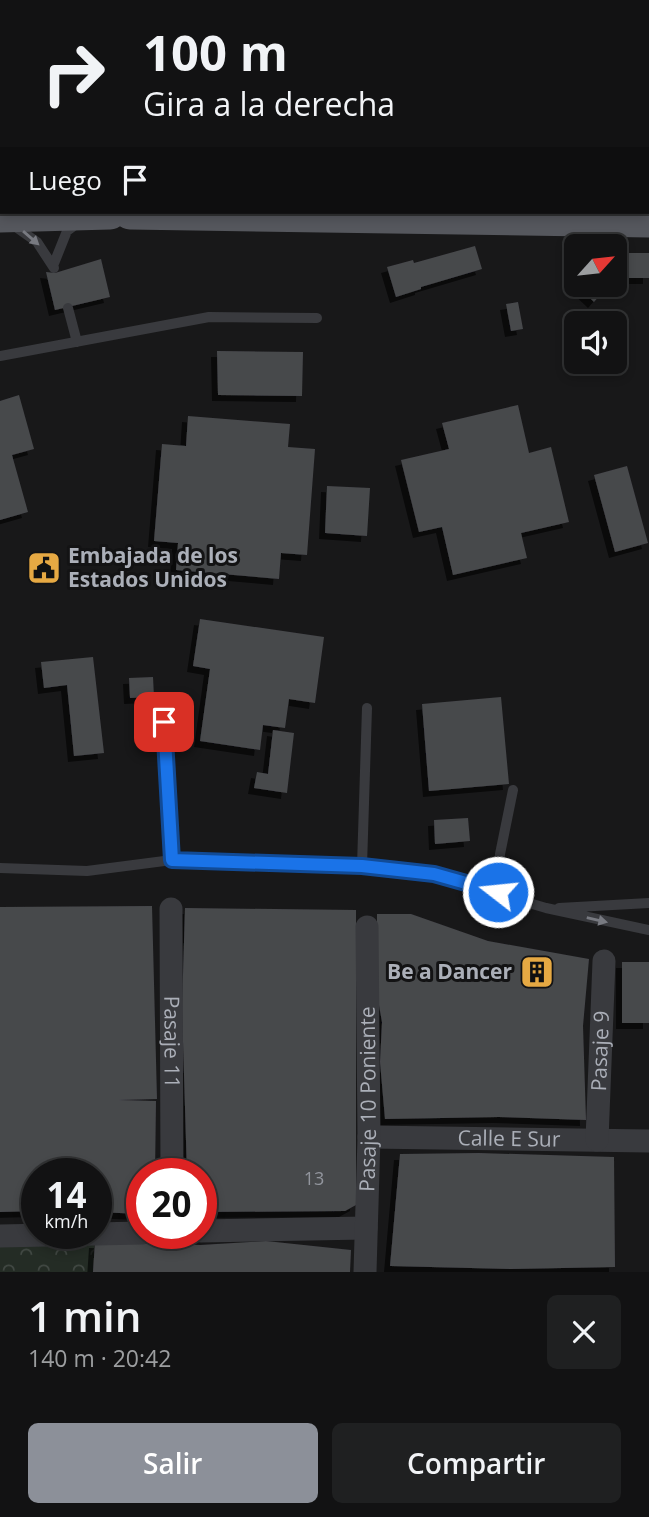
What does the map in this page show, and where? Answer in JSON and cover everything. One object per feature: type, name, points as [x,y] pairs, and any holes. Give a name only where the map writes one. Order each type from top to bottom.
[{"type":"main road","points":[[0,215],[37,214]]},
{"type":"main road","points":[[260,214],[649,220]]},
{"type":"street","name":"Pasaje 11","points":[[171,909],[173,1158]]},
{"type":"street","name":"Pasaje 10 Poniente","points":[[365,1272],[369,1137],[367,927]]},
{"type":"street","name":"Pasaje 9","points":[[597,1140],[604,961]]},
{"type":"street","name":"Calle E Sur","points":[[369,1137],[649,1141]]},
{"type":"street","points":[[217,1231],[366,1228]]},
{"type":"street","points":[[0,1236],[126,1233]]},
{"type":"lane","points":[[0,223],[13,225],[31,237],[43,249],[54,269],[61,242],[75,224],[110,214]]},
{"type":"lane","points":[[68,308],[77,342]]},
{"type":"lane","points":[[0,356],[209,317],[317,318]]},
{"type":"lane","points":[[362,866],[367,708]]},
{"type":"lane","points":[[164,722],[172,860]]},
{"type":"lane","points":[[498,892],[500,854],[513,790]]},
{"type":"lane","points":[[0,868],[87,870],[172,860],[362,866],[434,874],[546,908],[649,930]]},
{"type":"lane","points":[[546,908],[649,902]]},
{"type":"green space","points":[[21,1239],[21,1249],[94,1249],[93,1272],[0,1272],[0,1240]]},
{"type":"building","points":[[475,246],[482,269],[396,297],[387,267],[413,260],[414,263]]},
{"type":"building","points":[[627,253],[649,253],[649,278],[627,278]]},
{"type":"building","points":[[101,259],[110,297],[55,310],[46,272],[55,273]]},
{"type":"building","points":[[518,302],[523,329],[511,331],[506,304]]},
{"type":"building","points":[[217,351],[303,352],[302,396],[218,395]]},
{"type":"building","points":[[19,395],[34,449],[12,455],[28,512],[0,520],[0,401]]},
{"type":"building","points":[[518,405],[529,453],[551,447],[569,522],[521,533],[527,558],[453,575],[442,527],[419,532],[401,460],[449,449],[442,423]]},
{"type":"building","points":[[188,416],[290,424],[288,447],[315,449],[307,555],[281,553],[279,579],[176,570],[178,543],[154,541],[162,444],[186,446]]},
{"type":"building","points":[[627,466],[648,543],[615,552],[594,475]]},
{"type":"building","points":[[327,486],[370,488],[367,536],[325,533]]},
{"type":"building","points":[[200,619],[324,637],[315,703],[289,699],[285,728],[263,725],[260,750],[200,741],[210,669],[193,666]]},
{"type":"building","points":[[93,657],[104,753],[74,756],[67,685],[44,688],[41,662]]},
{"type":"building","points":[[153,677],[154,697],[130,698],[129,678]]},
{"type":"building","points":[[501,697],[509,784],[429,791],[422,704]]},
{"type":"building","points":[[273,730],[294,733],[287,793],[254,788],[257,772],[268,774]]},
{"type":"building","points":[[468,818],[470,841],[435,844],[434,820]]},
{"type":"building","points":[[152,906],[157,1099],[119,1100],[156,1101],[155,1158],[126,1158],[126,1213],[112,1213],[112,1158],[21,1158],[21,1211],[0,1212],[0,907]]},
{"type":"building","points":[[185,908],[356,910],[356,1205],[345,1211],[217,1212],[217,1158],[187,1158],[182,1008]]},
{"type":"building","points":[[377,914],[411,914],[488,941],[589,959],[583,1026],[586,1120],[499,1117],[385,1119],[380,1062],[382,1022],[377,994]]},
{"type":"building","points":[[622,962],[649,962],[649,1023],[622,1023]]},
{"type":"building","points":[[479,1153],[614,1157],[615,1267],[511,1269],[390,1266],[400,1154]]},
{"type":"building","points":[[266,1241],[351,1250],[350,1272],[93,1272],[95,1249],[112,1249],[112,1242],[126,1243],[126,1249],[217,1249],[217,1244]]},
{"type":"place","name":"Embajada de los Estados Unidos","points":[[44,568]]},
{"type":"place","name":"Be a Dancer","points":[[537,972]]},
{"type":"route","points":[[164,722],[172,860],[362,866],[434,874],[498,892]]}]
